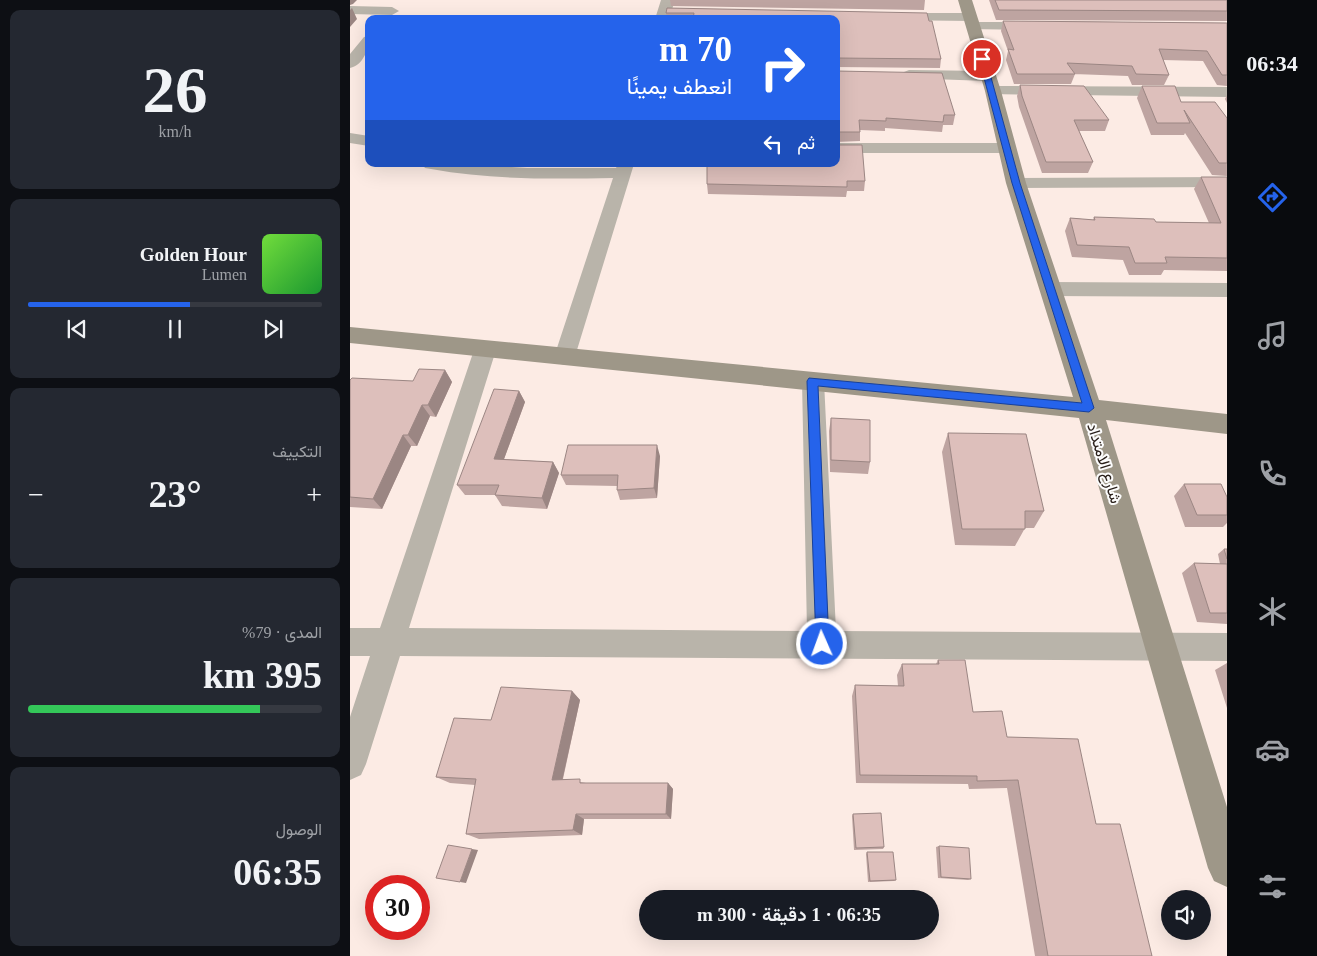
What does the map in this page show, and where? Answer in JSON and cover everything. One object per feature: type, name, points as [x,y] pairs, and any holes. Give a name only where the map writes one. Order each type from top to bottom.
[{"type":"street","points":[[350,10],[393,10]]},
{"type":"street","points":[[879,16],[969,14],[1051,26]]},
{"type":"street","name":"شارع الامتداد","points":[[969,14],[1016,183],[1089,408],[1227,868]]},
{"type":"street","points":[[353,68],[365,47]]},
{"type":"street","points":[[893,75],[990,84],[1227,92]]},
{"type":"street","points":[[350,138],[365,140]]},
{"type":"street","points":[[840,148],[1006,148]]},
{"type":"street","points":[[447,167],[527,172],[625,168],[565,357]]},
{"type":"street","points":[[1016,183],[1227,182]]},
{"type":"street","points":[[1050,289],[1227,290]]},
{"type":"street","points":[[350,335],[485,350],[1089,408],[1227,424]]},
{"type":"street","points":[[350,764],[485,350]]},
{"type":"street","points":[[813,381],[822,644]]},
{"type":"street","points":[[350,642],[1227,647]]},
{"type":"building","points":[[995,0],[1227,0],[1227,11],[999,10]]},
{"type":"building","points":[[667,8],[927,13],[929,21],[932,21],[941,59],[840,58],[840,15],[694,15],[694,13],[666,13]]},
{"type":"building","points":[[1003,21],[1227,23],[1227,75],[1222,75],[1207,51],[1159,49],[1169,75],[1136,74],[1132,66],[1067,63],[1075,74],[1017,74],[1008,49],[1014,50]]},
{"type":"building","points":[[840,71],[942,73],[955,115],[944,115],[943,122],[886,118],[886,121],[859,120],[860,132],[840,132]]},
{"type":"building","points":[[1020,85],[1084,86],[1109,120],[1074,120],[1093,162],[1046,162],[1022,96]]},
{"type":"building","points":[[1142,86],[1175,86],[1181,102],[1215,102],[1227,118],[1227,163],[1219,163],[1184,110],[1190,123],[1157,123]]},
{"type":"building","points":[[840,145],[862,145],[865,181],[847,181],[847,187],[707,184],[707,167],[840,167]]},
{"type":"building","points":[[1201,177],[1227,177],[1227,258],[1165,257],[1167,263],[1135,263],[1129,247],[1077,245],[1070,218],[1095,220],[1094,217],[1154,219],[1156,222],[1221,223]]},
{"type":"building","points":[[419,369],[445,370],[428,405],[422,405],[408,435],[403,435],[373,499],[350,497],[350,380],[352,378],[413,381]]},
{"type":"building","points":[[494,389],[519,391],[494,459],[553,462],[542,498],[495,495],[499,485],[457,485]]},
{"type":"building","points":[[831,418],[870,420],[870,462],[831,460]]},
{"type":"building","points":[[948,433],[1026,434],[1044,511],[1025,511],[1025,529],[962,529]]},
{"type":"building","points":[[568,445],[657,445],[654,488],[617,490],[618,475],[561,475]]},
{"type":"building","points":[[1184,484],[1221,484],[1227,497],[1227,515],[1197,515]]},
{"type":"building","points":[[1194,563],[1227,564],[1227,613],[1210,613]]},
{"type":"building","points":[[938,660],[965,660],[973,712],[1002,711],[1007,737],[1078,739],[1096,824],[1120,824],[1152,956],[1048,956],[1018,780],[977,781],[977,776],[860,775],[855,685],[904,686],[902,664],[939,664]]},
{"type":"building","points":[[501,687],[572,691],[552,780],[580,779],[580,783],[668,783],[666,814],[576,814],[573,830],[466,834],[476,779],[436,777],[454,718],[491,720]]},
{"type":"building","points":[[881,813],[884,847],[856,848],[853,814]]},
{"type":"building","points":[[448,845],[472,849],[460,882],[436,878]]},
{"type":"building","points":[[939,846],[969,848],[971,879],[941,877]]},
{"type":"building","points":[[867,852],[893,852],[896,880],[870,881]]},
{"type":"route","points":[[822,644],[813,381],[1089,408],[1016,183],[993,91],[982,59]]}]
